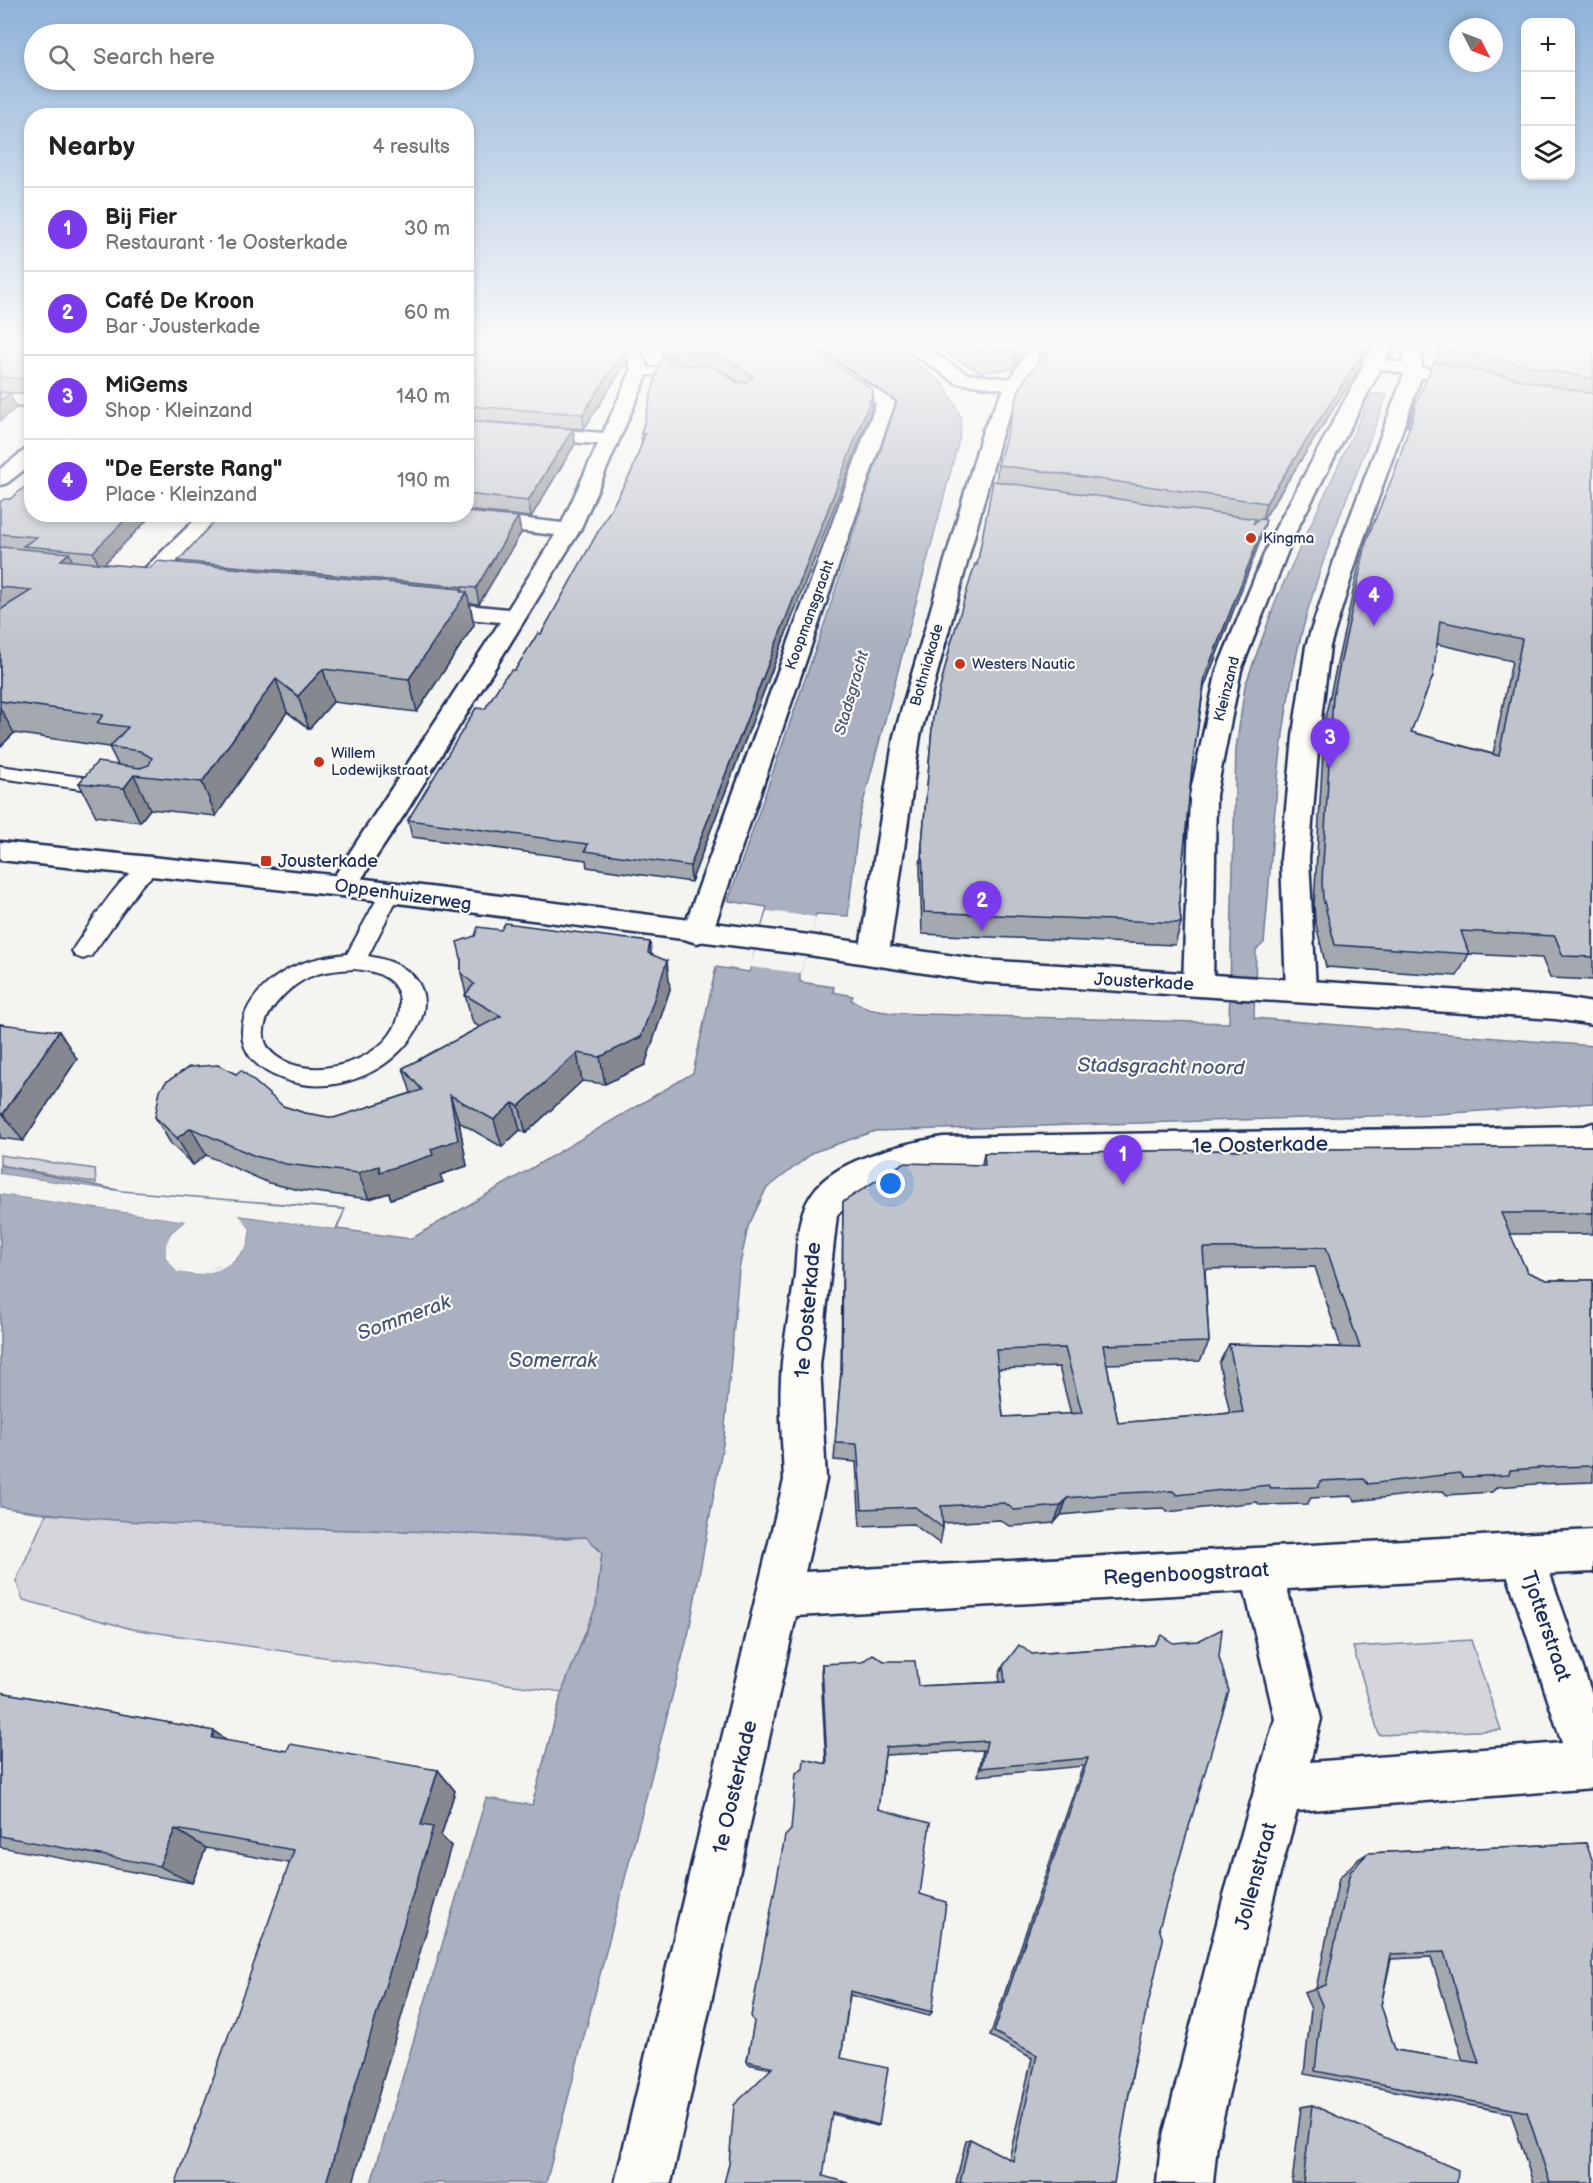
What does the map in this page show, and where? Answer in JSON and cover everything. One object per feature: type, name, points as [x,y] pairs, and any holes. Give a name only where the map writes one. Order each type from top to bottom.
[{"type":"street","points":[[342,886],[516,617],[569,530],[609,443]]},
{"type":"street","name":"Koopmansgracht","points":[[697,933],[871,443]]},
{"type":"street","name":"Bothniakade","points":[[874,954],[907,736],[987,492],[992,443]]},
{"type":"street","name":"Kleinzand","points":[[1206,985],[1203,795],[1229,670],[1271,533],[1343,443]]},
{"type":"street","name":"Kleinzand","points":[[1301,990],[1295,859],[1307,727],[1318,646],[1349,549],[1375,443]]},
{"type":"street","points":[[0,479],[24,460]]},
{"type":"street","points":[[474,519],[569,530]]},
{"type":"street","points":[[146,580],[206,522]]},
{"type":"street","points":[[123,578],[170,582]]},
{"type":"street","points":[[408,606],[516,617]]},
{"type":"street","name":"Oppenhuizerweg","points":[[0,851],[342,886],[697,933]]},
{"type":"street","name":"Jousterkade","points":[[697,933],[809,945],[982,971],[1301,990],[1556,1008],[1593,1014]]},
{"type":"street","name":"1e Oosterkade","points":[[643,2183],[805,1480],[800,1368],[814,1262],[814,1233],[822,1206],[837,1191],[860,1177],[913,1155],[943,1151],[1584,1140],[1593,1136]]},
{"type":"street","name":"Regenboogstraat","points":[[779,1595],[1593,1551]]},
{"type":"street","name":"Tjotterstraat","points":[[1522,1556],[1593,1764]]},
{"type":"street","name":"Jollenstraat","points":[[1185,2183],[1192,2133],[1249,1895],[1298,1719],[1261,1570]]},
{"type":"street","points":[[1280,1788],[1593,1764]]},
{"type":"lane","points":[[0,772],[133,790]]},
{"type":"lane","points":[[83,951],[135,880],[153,866]]},
{"type":"lane","points":[[354,961],[390,894]]},
{"type":"lane","points":[[354,961],[386,968],[408,984],[415,1010],[409,1028],[389,1052],[360,1068],[324,1077],[297,1076],[268,1063],[254,1045],[251,1028],[259,1007],[279,985],[301,972],[332,962],[354,961]]},
{"type":"shaded area","points":[[0,1155],[95,1169],[96,1183],[0,1165]]},
{"type":"shaded area","points":[[46,1514],[275,1528],[448,1532],[550,1539],[586,1537],[602,1553],[596,1606],[562,1692],[132,1629],[23,1600],[16,1581]]},
{"type":"shaded area","points":[[1471,1640],[1501,1730],[1379,1735],[1353,1647]]},
{"type":"water","name":"Somerrak","points":[[883,443],[958,443],[859,818],[848,916],[816,914],[800,974],[800,982],[834,987],[833,992],[853,996],[851,1000],[869,1009],[892,1013],[1229,1023],[1236,749],[1245,686],[1278,595],[1349,443],[1368,443],[1325,555],[1297,653],[1284,725],[1264,943],[1256,950],[1254,1018],[1593,1046],[1593,1103],[1439,1114],[875,1131],[814,1152],[766,1189],[748,1227],[739,1269],[724,1438],[689,1631],[546,2183],[371,2183],[486,1798],[532,1805],[562,1692],[596,1606],[602,1552],[586,1537],[150,1523],[0,1507],[0,1194],[187,1221],[171,1233],[166,1258],[177,1271],[197,1275],[234,1261],[247,1246],[250,1229],[237,1215],[335,1229],[344,1210],[124,1192],[0,1174],[0,1165],[122,1191],[345,1209],[337,1229],[411,1239],[693,1073],[716,967],[749,972],[751,967],[767,907],[728,901],[826,619]]},
{"type":"pier","points":[[767,911],[816,917],[801,973],[750,967]]},
{"type":"pier","points":[[0,1174],[124,1192],[344,1210],[335,1229],[239,1215],[250,1229],[247,1246],[234,1261],[218,1270],[197,1275],[177,1272],[166,1258],[166,1245],[171,1233],[186,1221],[0,1194],[0,1191],[188,1218],[189,1223],[173,1235],[169,1246],[169,1257],[179,1269],[197,1272],[217,1267],[232,1258],[244,1244],[247,1230],[235,1216],[236,1212],[333,1226],[340,1212],[124,1195],[0,1177]]},
{"type":"building","points":[[474,443],[564,443],[528,501],[474,495]]},
{"type":"building","points":[[642,443],[854,443],[690,866],[585,851],[588,844],[408,820],[476,708],[485,709],[504,678],[515,670],[538,633],[541,634],[632,471]]},
{"type":"building","points":[[1004,443],[1305,443],[1266,503],[998,465]]},
{"type":"building","points":[[1404,443],[1593,443],[1593,957],[1563,956],[1555,936],[1461,931],[1469,954],[1335,945],[1323,898],[1322,881],[1333,697],[1367,539]],"holes":[[[1440,621],[1522,639],[1499,756],[1411,732],[1433,676]]]},
{"type":"building","points":[[993,481],[1256,519],[1253,524],[1260,519],[1266,520],[1205,676],[1192,767],[1179,900],[1181,923],[924,912],[922,845],[933,717],[951,643],[975,564],[977,565]]},
{"type":"building","points":[[24,488],[24,522],[123,522],[93,552],[23,546],[37,537],[0,534],[0,502],[10,499]]},
{"type":"building","points":[[474,513],[518,517],[476,588],[178,561],[214,522],[474,522]]},
{"type":"building","points":[[0,547],[69,553],[61,560],[150,568],[157,561],[462,589],[461,592],[467,592],[409,679],[323,669],[298,696],[276,679],[202,782],[134,775],[124,788],[79,783],[97,762],[140,768],[149,765],[152,758],[140,751],[110,747],[128,727],[97,723],[103,715],[0,701],[0,610],[32,590],[0,587]]},
{"type":"building","points":[[505,923],[650,942],[648,953],[667,961],[641,1037],[600,1057],[577,1053],[519,1106],[513,1103],[494,1120],[450,1095],[458,1140],[431,1149],[433,1155],[380,1172],[379,1166],[358,1173],[286,1164],[255,1156],[191,1128],[177,1138],[155,1117],[160,1090],[166,1082],[189,1067],[218,1065],[236,1074],[241,1070],[283,1106],[334,1118],[422,1090],[403,1068],[501,1016],[465,995],[474,984],[461,973],[461,958],[457,942],[475,936],[478,927],[501,930]]},
{"type":"building","points":[[0,1024],[59,1031],[3,1114],[0,1113]]},
{"type":"building","points":[[1593,1146],[1593,1213],[1501,1213],[1527,1272],[1546,1280],[1593,1280],[1593,1466],[1510,1470],[1509,1475],[1463,1477],[1459,1473],[1368,1484],[1364,1479],[1320,1481],[1319,1487],[1271,1488],[1269,1485],[1177,1495],[1173,1491],[1122,1493],[1067,1498],[1061,1506],[1014,1510],[1005,1503],[941,1506],[943,1528],[915,1507],[862,1509],[857,1444],[835,1443],[842,1360],[843,1202],[903,1163],[985,1165],[984,1153]],"holes":[[[1326,1247],[1360,1348],[1229,1344],[1243,1412],[1118,1423],[1103,1345],[1209,1342],[1203,1248]],[[1065,1348],[1082,1413],[1003,1417],[996,1350]]]},
{"type":"building","points":[[1222,1629],[1219,1657],[1229,1691],[1159,1928],[1163,1940],[1133,2069],[1114,2183],[960,2183],[970,2139],[1013,2161],[1037,2055],[994,2032],[1088,1758],[981,1768],[987,1741],[886,1747],[878,1809],[930,1823],[920,1894],[946,1902],[932,2012],[850,1991],[841,2058],[888,2068],[879,2125],[832,2112],[823,2176],[848,2183],[724,2183],[729,2164],[734,2105],[773,2067],[747,2061],[754,2022],[751,2016],[785,1836],[791,1830],[796,1773],[803,1769],[804,1759],[827,1764],[822,1664],[862,1662],[873,1654],[884,1661],[915,1661],[918,1686],[1005,1682],[1003,1666],[1019,1645],[1032,1654],[1154,1645],[1161,1635],[1173,1643],[1198,1641]]},
{"type":"building","points":[[0,1692],[214,1731],[212,1738],[287,1751],[290,1744],[438,1770],[421,1825],[433,1827],[326,2183],[176,2183],[294,1850],[175,1829],[159,1866],[0,1836]]},
{"type":"building","points":[[1586,1843],[1593,1862],[1593,2183],[1550,2183],[1527,2112],[1315,2071],[1322,2005],[1315,1989],[1326,1985],[1350,1872],[1368,1853]],"holes":[[[1444,1952],[1479,2063],[1395,2050],[1381,2005],[1391,1954]]]},
{"type":"building","points":[[1312,2105],[1458,2170],[1457,2183],[1303,2183]]},
{"type":"place","name":"Kingma","points":[[1251,538]]},
{"type":"place","name":"\"De Eerste Rang\"","points":[[1374,626]]},
{"type":"place","name":"Westers Nautic","points":[[960,664]]},
{"type":"place","name":"Willem Lodewijkstraat","points":[[319,762]]},
{"type":"place","name":"MiGems","points":[[1330,768]]},
{"type":"place","name":"Jousterkade","points":[[266,861]]},
{"type":"place","name":"Café De Kroon","points":[[982,931]]},
{"type":"place","name":"Bij Fier","points":[[1123,1185]]},
{"type":"water label","name":"Stadsgracht","points":[[852,693]]},
{"type":"water label","name":"Stadsgracht noord","points":[[1161,1067]]},
{"type":"water label","name":"Sommerak","points":[[404,1318]]}]
